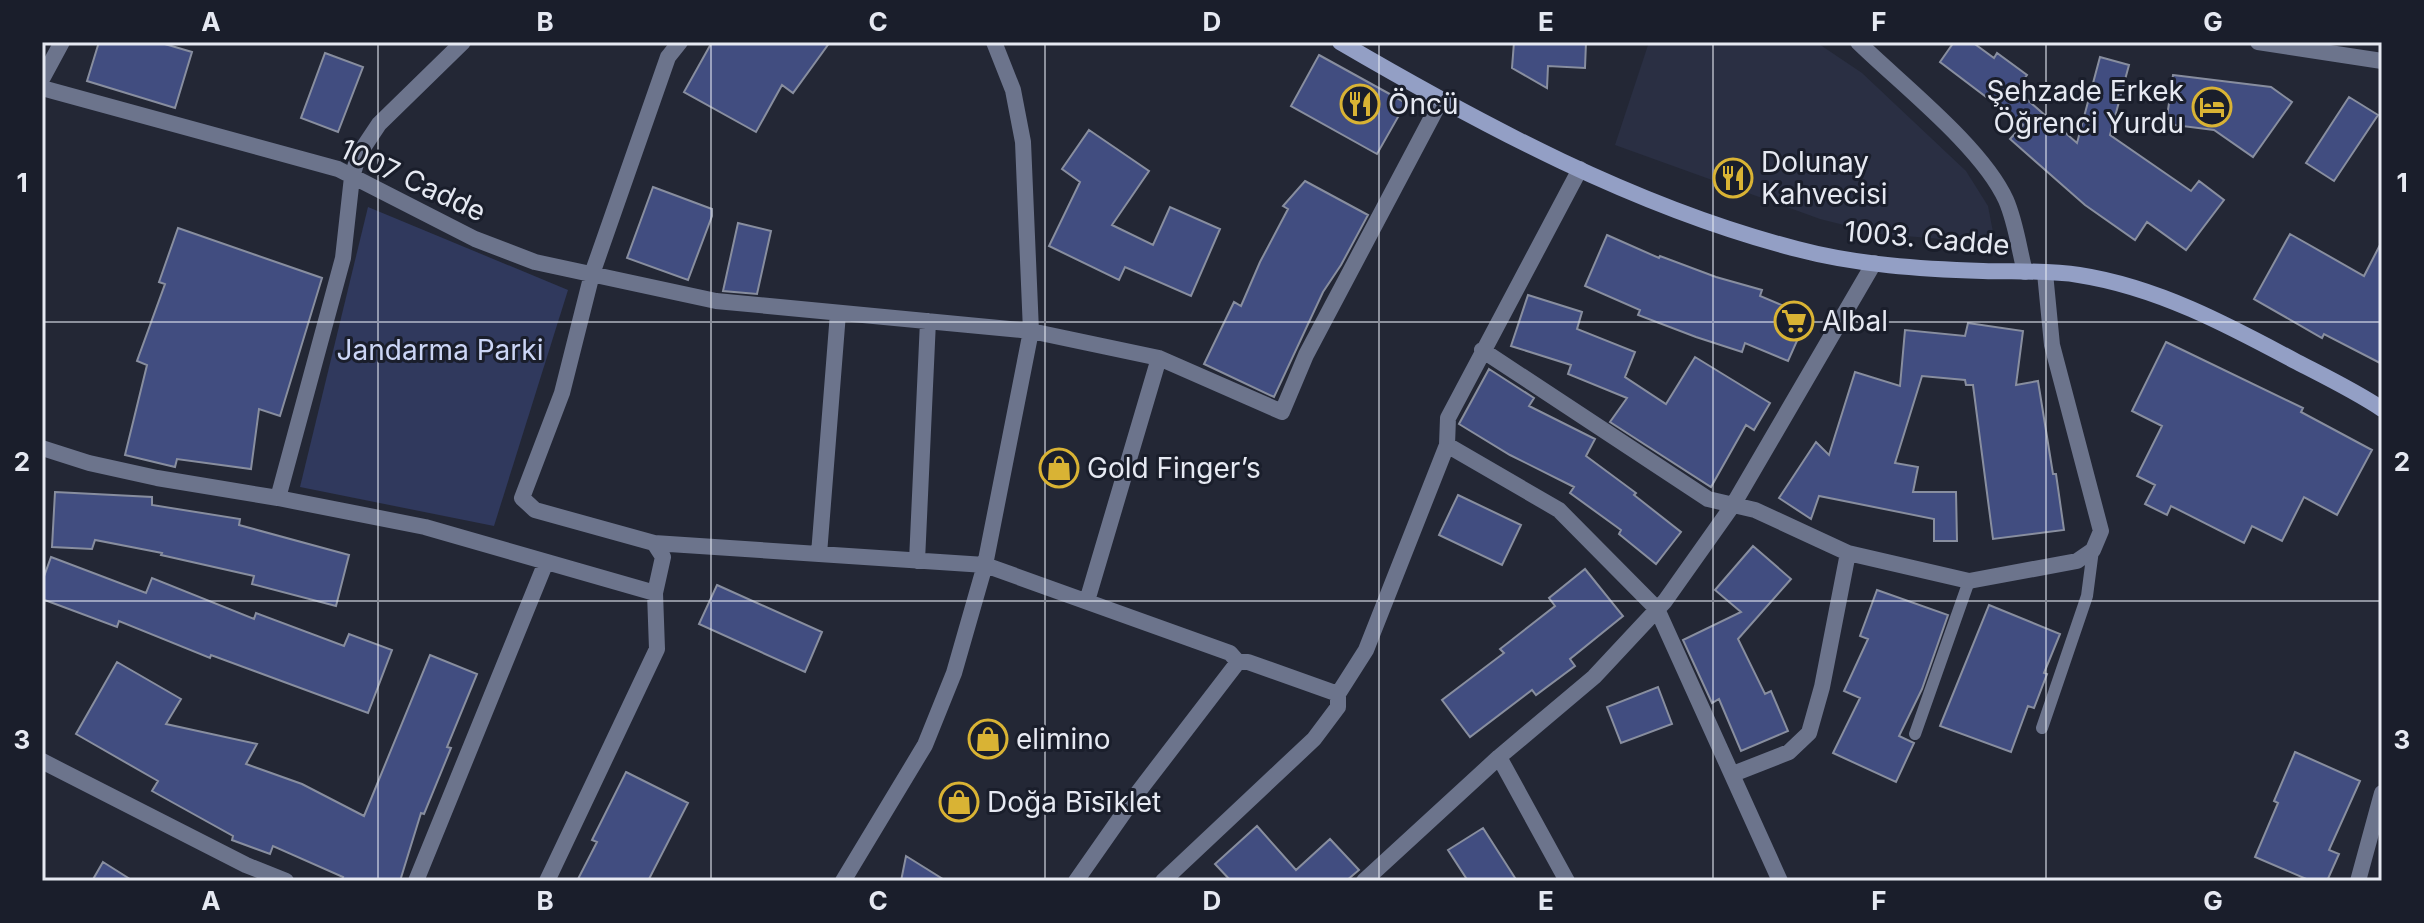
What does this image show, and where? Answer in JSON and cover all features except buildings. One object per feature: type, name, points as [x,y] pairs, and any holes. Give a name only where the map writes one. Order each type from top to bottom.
[{"type":"main road","name":"1003. Cadde","points":[[1340,42],[1536,150],[1663,204],[1744,233],[1795,249],[1874,263],[2076,274],[2118,282],[2157,295],[2272,348],[2382,409]]},
{"type":"street","points":[[42,79],[62,42]]},
{"type":"street","points":[[278,498],[343,258],[352,177],[359,154],[379,124],[463,42]]},
{"type":"street","points":[[680,42],[668,57],[592,274],[562,393],[522,498],[535,510],[654,543],[985,565],[1230,653],[1238,662],[1248,662],[1338,694]]},
{"type":"street","points":[[843,881],[925,745],[954,673],[985,565],[1031,331],[1023,142],[1013,90],[994,42]]},
{"type":"street","points":[[1858,42],[1937,116],[1995,181],[2012,216],[2025,272]]},
{"type":"street","points":[[2258,42],[2382,61]]},
{"type":"street","name":"1007 Cadde","points":[[42,88],[338,169],[475,239],[535,262],[716,301],[1031,331],[1159,358],[1282,412],[1306,355],[1441,100]]},
{"type":"street","points":[[1163,881],[1314,739],[1338,707],[1338,694],[1366,650],[1447,445],[1448,418],[1580,169]]},
{"type":"street","points":[[1364,881],[1499,757],[1594,677],[1657,609],[1733,505],[1874,263]]},
{"type":"street","points":[[1482,350],[1708,499],[1755,510],[1848,553],[1969,581],[2077,561],[2093,550],[2101,531],[2052,345],[2045,273]]},
{"type":"street","points":[[819,554],[838,313]]},
{"type":"street","points":[[917,561],[928,321]]},
{"type":"street","points":[[1087,601],[1159,358]]},
{"type":"street","points":[[1447,445],[1559,510],[1657,609],[1780,881]]},
{"type":"street","points":[[42,448],[89,463],[157,478],[425,527],[655,593]]},
{"type":"street","points":[[547,881],[657,649],[655,593],[663,557],[654,543]]},
{"type":"street","points":[[1733,774],[1789,752],[1809,733],[1822,687],[1848,553]]},
{"type":"street","points":[[416,881],[546,562]]},
{"type":"street","points":[[1076,881],[1139,791],[1238,662]]},
{"type":"street","points":[[1499,757],[1567,881]]},
{"type":"street","points":[[42,761],[246,865],[286,881]]},
{"type":"street","points":[[2358,881],[2382,793]]},
{"type":"lane","points":[[2042,728],[2087,596],[2093,550]]},
{"type":"lane","points":[[1915,734],[1969,581]]},
{"type":"shaded area","points":[[1649,42],[1816,42],[1862,73],[1966,171],[1988,206],[1993,232],[1991,243],[1880,234],[1820,219],[1615,145]]},
{"type":"green space","name":"Jandarma Parki","points":[[368,207],[568,290],[494,526],[300,487]]},
{"type":"place","name":"Öncü","points":[[1360,104]]},
{"type":"place","name":"Şehzade Erkek Öğrenci Yurdu","points":[[2212,107]]},
{"type":"place","name":"Dolunay Kahvecisi","points":[[1733,178]]},
{"type":"place","name":"Albal","points":[[1794,321]]},
{"type":"place","name":"Gold Finger’s","points":[[1059,468]]},
{"type":"place","name":"elimino","points":[[988,739]]},
{"type":"place","name":"Doğa Bīsīklet","points":[[959,802]]}]
